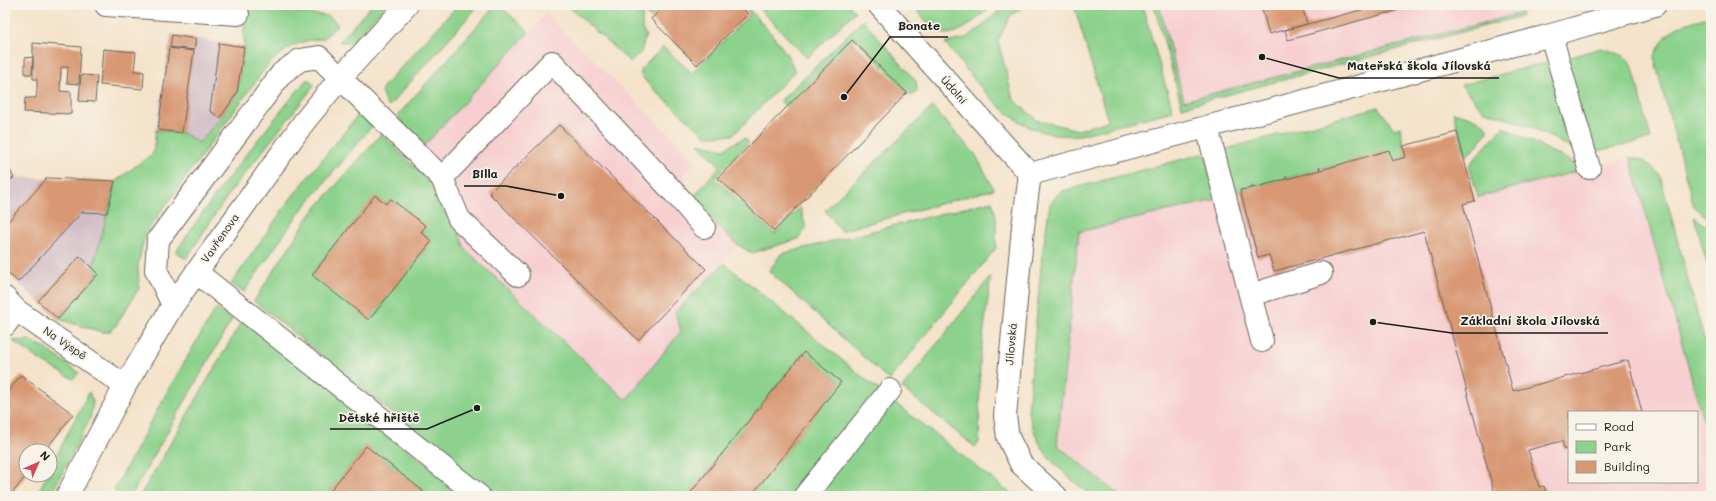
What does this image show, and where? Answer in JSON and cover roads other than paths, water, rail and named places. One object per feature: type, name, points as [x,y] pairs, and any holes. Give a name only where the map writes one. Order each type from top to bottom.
[{"type":"street","points":[[106,5],[238,14]]},
{"type":"street","name":"Vavřenova","points":[[67,496],[126,386],[173,305],[274,161],[341,77],[407,5]]},
{"type":"street","name":"Údolní","points":[[879,5],[1030,174]]},
{"type":"street","points":[[1030,174],[1551,35],[1655,5]]},
{"type":"street","points":[[1551,35],[1590,168]]},
{"type":"street","points":[[173,305],[156,270],[158,240],[282,73],[300,60],[319,57],[442,178],[459,219],[518,275]]},
{"type":"street","points":[[442,178],[552,62],[681,200],[704,227]]},
{"type":"street","points":[[1208,127],[1262,341]]},
{"type":"street","name":"Jílovská","points":[[1030,174],[1023,227],[1005,416],[1008,437],[1021,464],[1056,496]]},
{"type":"street","points":[[196,272],[479,496]]},
{"type":"street","points":[[1250,295],[1321,274]]},
{"type":"street","name":"Na Výspě","points":[[9,311],[126,386]]},
{"type":"street","points":[[805,496],[890,390]]},
{"type":"place","name":"Mateřská škola Jílovská","points":[[1262,57]]},
{"type":"place","name":"Bonate","points":[[844,97]]},
{"type":"place","name":"Billa","points":[[561,196]]},
{"type":"place","name":"Základní škola Jílovská","points":[[1373,322]]},
{"type":"place","name":"Dětské hřiště","points":[[477,408]]}]
